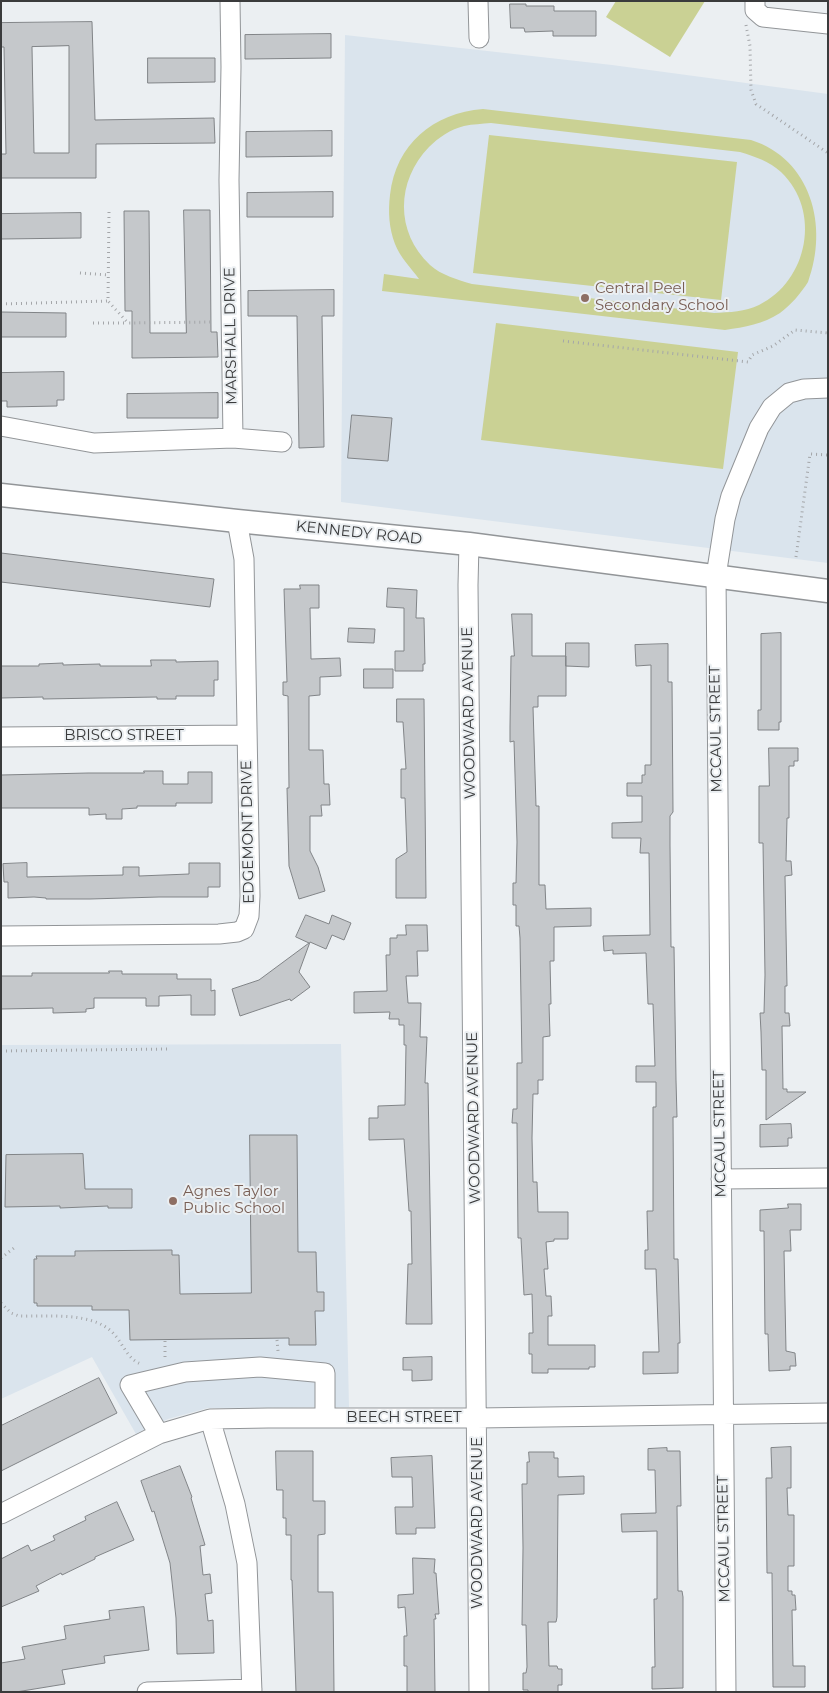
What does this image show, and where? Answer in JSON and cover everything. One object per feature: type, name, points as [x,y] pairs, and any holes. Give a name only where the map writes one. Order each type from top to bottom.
[{"type":"main road","name":"KENNEDY ROAD","points":[[1,495],[470,544],[828,591]]},
{"type":"street","name":"MARSHALL DRIVE","points":[[230,1],[232,67],[229,180],[233,438]]},
{"type":"street","points":[[478,1],[479,38]]},
{"type":"street","points":[[755,6],[763,17],[828,24]]},
{"type":"street","name":"MCCAUL STREET","points":[[726,1692],[722,1414],[716,576],[725,519],[731,496],[759,428],[772,407],[789,394],[804,389],[828,388]]},
{"type":"street","points":[[1,426],[94,442],[233,438],[282,442]]},
{"type":"street","name":"EDGEMONT DRIVE","points":[[1,936],[219,934],[237,932],[244,929],[249,916],[250,896],[244,559],[237,521]]},
{"type":"street","name":"WOODWARD AVENUE","points":[[470,544],[468,585],[478,1692]]},
{"type":"street","name":"BRISCO STREET","points":[[1,737],[246,736]]},
{"type":"street","points":[[721,1179],[828,1178]]},
{"type":"street","points":[[159,1434],[130,1385],[185,1372],[260,1367],[325,1373],[325,1418]]},
{"type":"street","name":"BEECH STREET","points":[[1,1514],[159,1434],[210,1419],[477,1418],[828,1413]]},
{"type":"street","points":[[147,1692],[252,1690],[247,1563],[235,1504],[210,1419]]},
{"type":"path","points":[[755,6],[744,14],[750,46],[751,90],[756,104],[828,153]]},
{"type":"path","points":[[109,212],[108,301],[128,323]]},
{"type":"path","points":[[80,273],[108,275]]},
{"type":"path","points":[[1,304],[108,301]]},
{"type":"path","points":[[93,323],[231,322]]},
{"type":"path","points":[[564,341],[748,362],[752,355],[774,346],[796,330],[828,334]]},
{"type":"path","points":[[796,557],[810,454],[828,456]]},
{"type":"path","points":[[1,1051],[169,1049]]},
{"type":"path","points":[[1,1258],[14,1248]]},
{"type":"path","points":[[1,1303],[11,1313],[19,1316],[87,1318],[105,1325],[115,1334],[130,1357],[145,1365]]},
{"type":"path","points":[[277,1340],[278,1354]]},
{"type":"path","points":[[160,1364],[166,1363],[165,1342]]},
{"type":"shaded area","name":"Central Peel Secondary School","points":[[345,35],[612,65],[828,94],[828,563],[341,502]]},
{"type":"shaded area","name":"Agnes Taylor Public School","points":[[341,1044],[349,1407],[208,1408],[168,1419],[136,1434],[92,1357],[1,1399],[1,1045]]},
{"type":"green space","points":[[616,1],[705,1],[670,57],[606,17]]},
{"type":"green space","points":[[483,109],[751,140],[772,149],[788,162],[801,179],[810,197],[815,217],[816,239],[814,261],[808,282],[792,303],[774,317],[740,328],[725,330],[382,291],[384,274],[419,279],[397,249],[390,226],[390,195],[400,161],[409,146],[420,134],[448,117]],"holes":[[[491,123],[740,152],[767,162],[781,172],[794,188],[802,206],[805,225],[804,244],[798,263],[789,280],[776,294],[759,305],[743,310],[714,313],[472,284],[455,279],[434,269],[419,252],[410,237],[406,222],[404,206],[406,191],[410,175],[418,160],[441,137],[454,129],[464,126]]]},
{"type":"green space","points":[[489,135],[737,162],[721,300],[473,273]]},
{"type":"green space","points":[[496,323],[738,352],[723,469],[481,440]]},
{"type":"building","points":[[510,4],[554,6],[554,11],[596,11],[596,36],[553,36],[553,31],[525,32],[524,28],[511,28]]},
{"type":"building","points":[[92,22],[95,120],[214,118],[215,143],[96,144],[96,178],[1,178],[1,154],[6,154],[4,47],[1,47],[1,23]],"holes":[[[69,46],[69,153],[34,153],[32,47]]]},
{"type":"building","points":[[331,34],[331,58],[245,59],[245,35]]},
{"type":"building","points":[[148,58],[215,58],[215,82],[148,83]]},
{"type":"building","points":[[332,131],[332,156],[246,157],[246,132]]},
{"type":"building","points":[[333,192],[333,217],[247,217],[247,193]]},
{"type":"building","points":[[184,210],[210,210],[211,332],[217,332],[218,357],[132,358],[132,311],[125,311],[124,211],[149,211],[150,333],[186,333]]},
{"type":"building","points":[[81,213],[81,238],[1,239],[1,214]]},
{"type":"building","points":[[334,290],[334,316],[322,316],[324,447],[299,448],[297,316],[248,316],[248,291]]},
{"type":"building","points":[[1,312],[66,313],[66,337],[1,337]]},
{"type":"building","points":[[64,372],[64,400],[57,400],[57,406],[7,407],[7,401],[1,401],[1,373]]},
{"type":"building","points":[[218,393],[218,418],[127,418],[127,394]]},
{"type":"building","points":[[352,415],[392,418],[388,461],[348,458]]},
{"type":"building","points":[[1,553],[214,579],[210,607],[1,582]]},
{"type":"building","points":[[300,585],[319,585],[319,608],[310,608],[311,659],[340,658],[341,676],[320,677],[320,695],[309,696],[309,750],[323,750],[324,784],[329,784],[330,805],[321,805],[322,816],[310,816],[310,851],[318,867],[325,891],[299,899],[289,866],[287,788],[289,788],[288,696],[283,695],[283,682],[287,682],[284,589],[300,589]]},
{"type":"building","points":[[388,588],[417,590],[416,618],[424,618],[425,664],[423,664],[423,671],[395,671],[395,651],[404,651],[404,608],[387,607]]},
{"type":"building","points":[[512,614],[532,614],[532,656],[566,656],[566,696],[538,696],[538,707],[533,707],[536,806],[539,806],[539,885],[545,885],[546,909],[591,908],[591,926],[554,927],[554,961],[550,961],[550,1036],[543,1037],[543,1080],[538,1080],[538,1094],[533,1094],[532,1138],[533,1182],[537,1182],[538,1212],[568,1212],[568,1239],[554,1239],[554,1241],[546,1242],[548,1269],[544,1269],[546,1296],[551,1296],[552,1316],[548,1316],[548,1345],[595,1345],[595,1367],[589,1367],[589,1369],[548,1369],[548,1373],[532,1373],[532,1354],[529,1354],[529,1333],[533,1333],[532,1294],[524,1295],[521,1238],[518,1238],[517,1123],[512,1123],[513,1109],[517,1109],[517,1063],[522,1063],[520,938],[519,926],[516,926],[516,905],[513,905],[513,883],[516,883],[517,842],[514,741],[510,742],[511,656],[514,656]]},
{"type":"building","points":[[349,628],[375,629],[374,643],[348,642]]},
{"type":"building","points":[[781,633],[781,722],[779,722],[779,730],[758,730],[758,710],[761,710],[761,634]]},
{"type":"building","points":[[566,643],[589,643],[589,667],[566,666]]},
{"type":"building","points":[[668,644],[668,682],[672,682],[671,947],[674,947],[677,1117],[673,1117],[674,1259],[678,1259],[680,1343],[678,1343],[678,1373],[643,1374],[643,1352],[659,1352],[656,1269],[645,1269],[645,1250],[648,1250],[647,1211],[653,1211],[653,1107],[656,1107],[656,1082],[636,1082],[636,1066],[655,1066],[653,1004],[648,1004],[646,953],[613,954],[613,950],[604,951],[603,936],[650,935],[649,853],[640,853],[641,838],[612,838],[612,823],[642,822],[642,796],[627,796],[627,783],[642,783],[642,775],[645,775],[645,765],[651,765],[651,665],[636,666],[635,645]]},
{"type":"building","points":[[151,660],[176,660],[176,662],[218,661],[218,680],[214,680],[214,696],[176,696],[176,699],[157,699],[157,697],[1,698],[1,666],[39,666],[39,664],[63,663],[63,665],[151,666]]},
{"type":"building","points":[[364,669],[393,669],[393,688],[364,688]]},
{"type":"building","points":[[397,699],[424,699],[426,898],[396,898],[396,859],[407,852],[405,798],[401,798],[401,769],[406,769],[403,722],[397,722]]},
{"type":"building","points":[[769,748],[798,748],[798,761],[794,761],[794,766],[789,766],[789,818],[787,818],[786,861],[791,861],[792,875],[785,876],[787,986],[785,986],[785,1013],[789,1013],[790,1026],[782,1026],[783,1089],[787,1089],[787,1092],[806,1092],[766,1120],[766,1070],[762,1070],[760,1013],[764,1013],[765,975],[763,843],[759,843],[759,786],[769,786]]},
{"type":"building","points":[[144,771],[163,771],[163,784],[188,784],[188,772],[212,772],[212,803],[176,803],[176,806],[137,806],[137,808],[122,809],[122,819],[106,819],[106,814],[89,815],[89,808],[1,808],[1,775],[144,773]]},
{"type":"building","points":[[27,863],[27,877],[123,875],[123,867],[139,867],[139,876],[189,874],[189,863],[220,863],[220,887],[208,887],[208,897],[8,898],[8,882],[4,882],[3,864]]},
{"type":"building","points":[[306,915],[329,924],[332,915],[351,923],[344,940],[332,935],[326,949],[310,942],[299,972],[310,987],[291,1001],[290,999],[240,1016],[232,989],[259,980],[309,943],[296,937]]},
{"type":"building","points":[[406,925],[427,925],[428,951],[417,951],[418,976],[406,976],[408,1003],[421,1003],[420,1037],[427,1037],[425,1083],[428,1083],[432,1324],[406,1324],[408,1264],[412,1264],[411,1211],[409,1211],[404,1139],[369,1140],[369,1118],[378,1118],[378,1106],[405,1105],[406,1045],[404,1045],[404,1025],[399,1025],[399,1019],[389,1019],[390,1012],[354,1013],[354,992],[387,991],[386,955],[390,955],[390,938],[397,938],[397,935],[406,935]]},
{"type":"building","points":[[109,971],[122,971],[122,974],[177,974],[177,979],[211,979],[211,991],[215,990],[215,1015],[191,1015],[191,995],[159,996],[159,1006],[146,1006],[146,998],[94,998],[94,1008],[86,1009],[86,1012],[53,1013],[53,1008],[1,1009],[1,976],[32,976],[32,973],[109,973]]},
{"type":"building","points":[[791,1124],[792,1138],[788,1138],[788,1146],[760,1147],[760,1125]]},
{"type":"building","points":[[250,1135],[297,1135],[298,1252],[316,1252],[317,1292],[324,1292],[324,1311],[315,1311],[316,1345],[289,1345],[289,1338],[130,1340],[129,1310],[92,1310],[92,1306],[37,1306],[37,1303],[34,1303],[34,1259],[37,1259],[36,1256],[75,1256],[75,1251],[172,1250],[172,1255],[179,1255],[180,1294],[251,1293]]},
{"type":"building","points":[[83,1154],[85,1189],[132,1189],[132,1208],[108,1208],[108,1206],[60,1208],[60,1206],[5,1207],[6,1155]]},
{"type":"building","points":[[788,1204],[801,1204],[801,1230],[790,1230],[791,1251],[784,1251],[786,1351],[795,1353],[796,1366],[790,1366],[790,1370],[769,1371],[768,1334],[765,1334],[764,1231],[760,1231],[760,1210],[788,1208]]},
{"type":"building","points":[[432,1357],[432,1380],[412,1381],[412,1370],[403,1370],[403,1358]]},
{"type":"building","points":[[99,1378],[117,1413],[1,1471],[1,1426]]},
{"type":"building","points":[[791,1447],[791,1488],[787,1488],[788,1515],[794,1515],[794,1566],[788,1566],[788,1591],[792,1591],[792,1595],[795,1595],[796,1610],[792,1610],[793,1666],[805,1666],[805,1687],[773,1687],[772,1573],[767,1573],[766,1478],[772,1478],[771,1448]]},
{"type":"building","points":[[667,1448],[667,1451],[680,1451],[681,1506],[677,1506],[678,1591],[682,1591],[683,1597],[683,1688],[652,1689],[652,1667],[655,1667],[654,1599],[657,1599],[657,1531],[622,1532],[621,1514],[656,1513],[655,1470],[648,1470],[648,1449]]},
{"type":"building","points":[[276,1451],[313,1451],[313,1501],[325,1501],[325,1534],[318,1535],[318,1592],[333,1592],[334,1692],[296,1692],[291,1535],[286,1535],[286,1518],[283,1518],[283,1490],[277,1490]]},
{"type":"building","points":[[529,1452],[554,1452],[554,1458],[558,1458],[558,1477],[584,1476],[584,1494],[558,1495],[557,1617],[556,1622],[548,1622],[549,1666],[557,1666],[558,1669],[562,1669],[562,1685],[558,1685],[558,1692],[528,1692],[528,1690],[523,1690],[523,1673],[526,1673],[527,1667],[526,1625],[522,1625],[522,1484],[527,1484]]},
{"type":"building","points":[[432,1456],[435,1528],[416,1528],[416,1534],[396,1534],[395,1507],[413,1507],[412,1477],[392,1477],[391,1458]]},
{"type":"building","points":[[180,1466],[192,1497],[205,1545],[200,1546],[203,1575],[210,1574],[212,1593],[205,1594],[208,1621],[213,1620],[214,1653],[177,1654],[176,1618],[170,1563],[154,1511],[152,1512],[141,1481]]},
{"type":"building","points":[[117,1502],[134,1540],[95,1557],[95,1559],[62,1575],[61,1573],[36,1586],[39,1591],[1,1607],[1,1559],[28,1545],[31,1551],[55,1540],[53,1536],[86,1520],[85,1517]]},
{"type":"building","points":[[413,1558],[435,1559],[434,1573],[436,1573],[439,1614],[435,1614],[436,1619],[434,1619],[435,1692],[407,1692],[407,1666],[404,1666],[404,1636],[407,1636],[405,1607],[398,1608],[398,1595],[413,1594]]},
{"type":"building","points":[[144,1607],[149,1650],[104,1656],[105,1663],[62,1670],[65,1684],[16,1692],[1,1692],[1,1663],[25,1659],[22,1647],[66,1639],[64,1626],[110,1619],[109,1611]]},
{"type":"place","name":"Central Peel Secondary School","points":[[585,298]]},
{"type":"place","name":"Agnes Taylor Public School","points":[[173,1201]]}]
